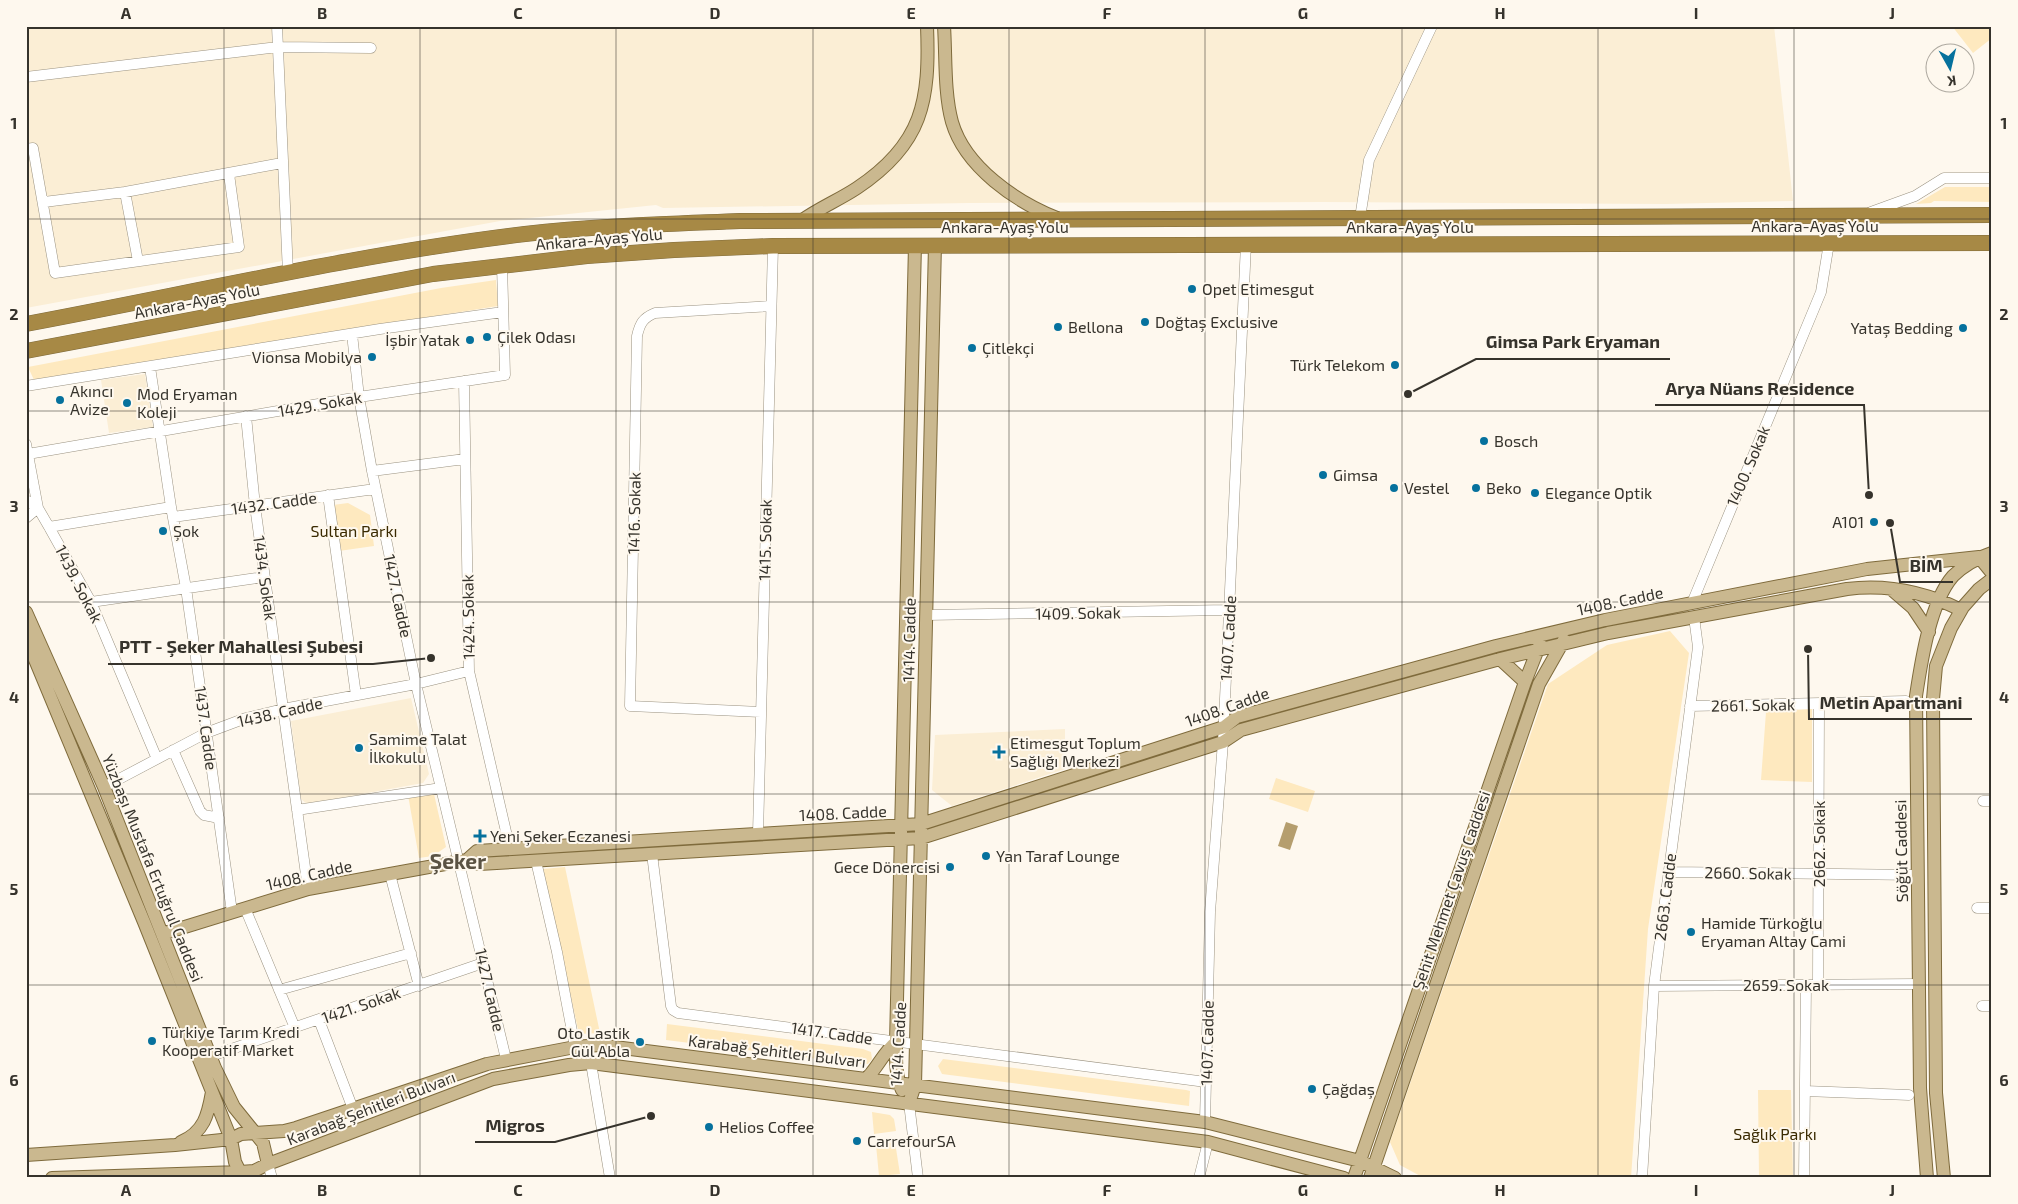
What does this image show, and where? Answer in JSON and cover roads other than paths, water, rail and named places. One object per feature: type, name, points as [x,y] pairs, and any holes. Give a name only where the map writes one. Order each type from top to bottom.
[{"type":"highway","name":"Ankara-Ayaş Yolu","points":[[26,324],[288,273],[526,234],[641,225],[801,221],[1059,219],[1992,215]]},
{"type":"highway","name":"Ankara-Ayaş Yolu","points":[[26,351],[433,274],[502,265],[665,250],[773,246],[915,245],[1992,243]]},
{"type":"main road","points":[[801,221],[856,189],[879,172],[892,159],[911,134],[925,98],[927,81],[927,26]]},
{"type":"main road","points":[[944,26],[948,99],[957,136],[976,163],[1004,189],[1030,206],[1059,219]]},
{"type":"main road","name":"1414. Cadde","points":[[909,1103],[898,1083],[896,1042],[915,245]]},
{"type":"main road","name":"1414. Cadde","points":[[909,1103],[915,1085],[935,245]]},
{"type":"main road","name":"Söğüt Caddesi","points":[[1927,1178],[1920,1088],[1916,696],[1929,632],[1939,599],[1953,576],[1978,557],[1992,553]]},
{"type":"main road","points":[[1978,557],[1992,573]]},
{"type":"main road","name":"1408. Cadde","points":[[463,861],[477,851],[921,824],[1224,727],[1237,717],[1544,634],[1867,569],[1978,557]]},
{"type":"main road","name":"Söğüt Caddesi","points":[[1944,1178],[1936,1093],[1933,698],[1936,666],[1951,628],[1961,610],[1979,589],[1992,579]]},
{"type":"main road","name":"1408. Cadde","points":[[162,934],[308,889],[463,861],[479,864],[921,838],[1223,742],[1241,730],[1500,659],[1608,633],[1847,589],[1860,587],[1891,588],[1913,592],[1939,599],[1961,610]]},
{"type":"main road","points":[[1891,588],[1913,608],[1929,632]]},
{"type":"main road","points":[[1692,603],[1694,617]]},
{"type":"main road","name":"Yüzbaşı Mustafa Ertuğrul Caddesi","points":[[26,612],[104,787],[211,1056],[234,1107],[256,1133]]},
{"type":"main road","name":"Şehit Mehmet Çavuş Caddesi","points":[[1372,1172],[1539,684],[1570,628]]},
{"type":"main road","name":"Şehit Mehmet Çavuş Caddesi","points":[[1354,1178],[1525,682],[1544,634]]},
{"type":"main road","name":"Yüzbaşı Mustafa Ertuğrul Caddesi","points":[[26,638],[231,1139]]},
{"type":"main road","points":[[1500,659],[1525,682]]},
{"type":"main road","points":[[91,793],[104,787]]},
{"type":"main road","points":[[866,1079],[875,1070],[885,1052],[896,1042]]},
{"type":"main road","name":"Karabağ Şehitleri Bulvarı","points":[[26,1155],[175,1145],[231,1139],[241,1134],[284,1131],[506,1059],[575,1047],[608,1046],[1206,1122],[1360,1162],[1372,1172],[1394,1178]]},
{"type":"main road","name":"Karabağ Şehitleri Bulvarı","points":[[52,1178],[243,1175],[493,1079],[569,1065],[591,1063],[1208,1142],[1344,1178]]},
{"type":"main road","points":[[175,1145],[194,1135],[201,1128],[206,1120],[212,1092]]},
{"type":"main road","name":"Karabağ Şehitleri Bulvarı","points":[[256,1133],[263,1143],[268,1164]]},
{"type":"main road","points":[[231,1139],[234,1157],[243,1175]]},
{"type":"street","points":[[277,26],[288,273]]},
{"type":"street","points":[[1360,218],[1369,160],[1432,26]]},
{"type":"street","points":[[26,78],[278,47],[371,48]]},
{"type":"street","points":[[26,149],[34,148],[55,273],[239,247],[229,174]]},
{"type":"street","points":[[44,202],[125,192],[282,163]]},
{"type":"street","points":[[1862,215],[1916,196],[1944,178],[1992,178]]},
{"type":"street","points":[[125,192],[138,261]]},
{"type":"street","name":"1400. Sokak","points":[[1692,603],[1821,292],[1829,243]]},
{"type":"street","name":"1407. Cadde","points":[[1206,1122],[1210,912],[1224,727],[1246,244]]},
{"type":"street","name":"1415. Sokak","points":[[758,834],[773,246]]},
{"type":"street","name":"1429. Sokak","points":[[27,449],[159,431],[359,397],[505,375],[502,265]]},
{"type":"street","name":"1416. Sokak","points":[[761,712],[630,706],[637,336],[639,326],[645,317],[655,313],[771,306]]},
{"type":"street","points":[[26,386],[503,312]]},
{"type":"street","name":"1427. Cadde","points":[[352,334],[359,397],[375,489],[416,684],[441,788],[463,861],[506,1059]]},
{"type":"street","name":"1437. Cadde","points":[[150,367],[171,507],[186,588],[232,912]]},
{"type":"street","name":"1424. Sokak","points":[[464,381],[469,671],[510,849]]},
{"type":"street","name":"1434. Sokak","points":[[246,416],[254,506],[308,889]]},
{"type":"street","points":[[26,518],[38,508],[27,449]]},
{"type":"street","points":[[372,472],[465,459]]},
{"type":"street","name":"1432. Cadde","points":[[173,517],[375,489]]},
{"type":"street","points":[[328,496],[356,695]]},
{"type":"street","name":"1439. Sokak","points":[[26,500],[38,508],[91,602],[157,759]]},
{"type":"street","points":[[49,527],[171,507]]},
{"type":"street","points":[[91,602],[264,577]]},
{"type":"street","name":"1409. Sokak","points":[[926,615],[1229,610]]},
{"type":"street","name":"2663. Cadde","points":[[1642,1178],[1654,986],[1698,647],[1694,617]]},
{"type":"street","name":"1438. Cadde","points":[[104,787],[206,733],[246,718],[283,709],[416,684],[469,671]]},
{"type":"street","name":"2661. Sokak","points":[[1690,706],[1906,701]]},
{"type":"street","name":"2662. Sokak","points":[[1818,984],[1819,704]]},
{"type":"street","points":[[173,750],[200,811],[210,817],[219,818]]},
{"type":"street","points":[[297,810],[441,788]]},
{"type":"street","name":"1417. Cadde","points":[[652,854],[671,1006],[678,1013],[1206,1082]]},
{"type":"street","points":[[536,861],[558,952],[575,1047]]},
{"type":"street","name":"2660. Sokak","points":[[1668,872],[1918,875]]},
{"type":"street","points":[[390,874],[419,986]]},
{"type":"street","points":[[245,908],[295,1028]]},
{"type":"street","points":[[1977,908],[1992,908]]},
{"type":"street","points":[[279,990],[411,953]]},
{"type":"street","name":"1421. Sokak","points":[[211,1056],[484,963]]},
{"type":"street","points":[[1804,1178],[1806,984]]},
{"type":"street","name":"2659. Sokak","points":[[1654,986],[1919,984]]},
{"type":"street","points":[[319,1020],[353,1109]]},
{"type":"street","points":[[591,1063],[610,1178]]},
{"type":"street","points":[[1805,1091],[1909,1095]]},
{"type":"street","points":[[909,1103],[918,1178]]},
{"type":"street","points":[[1198,1178],[1208,1142]]},
{"type":"street","points":[[268,1164],[272,1178]]},
{"type":"place","name":"Opet Etimesgut","points":[[1192,289]]},
{"type":"place","name":"Doğtaş Exclusive","points":[[1145,322]]},
{"type":"place","name":"Bellona","points":[[1058,327]]},
{"type":"place","name":"Yataş Bedding","points":[[1963,328]]},
{"type":"place","name":"Çilek Odası","points":[[487,337]]},
{"type":"place","name":"İşbir Yatak","points":[[470,340]]},
{"type":"place","name":"Çitlekçi","points":[[972,348]]},
{"type":"place","name":"Vionsa Mobilya","points":[[372,357]]},
{"type":"place","name":"Türk Telekom","points":[[1395,365]]},
{"type":"place","name":"Gimsa Park Eryaman","points":[[1408,394]]},
{"type":"place","name":"Akıncı Avize","points":[[60,400]]},
{"type":"place","name":"Mod Eryaman Koleji","points":[[127,403]]},
{"type":"place","name":"Bosch","points":[[1484,441]]},
{"type":"place","name":"Gimsa","points":[[1323,475]]},
{"type":"place","name":"Vestel","points":[[1394,488]]},
{"type":"place","name":"Beko","points":[[1476,488]]},
{"type":"place","name":"Elegance Optik","points":[[1535,493]]},
{"type":"place","name":"Arya Nüans Residence","points":[[1869,495]]},
{"type":"place","name":"A101","points":[[1874,522]]},
{"type":"place","name":"BİM","points":[[1890,523]]},
{"type":"place","name":"Şok","points":[[163,531]]},
{"type":"place","name":"Metin Apartmani","points":[[1808,649]]},
{"type":"place","name":"PTT - Şeker Mahallesi Şubesi","points":[[431,658]]},
{"type":"place","name":"Samime Talat İlkokulu","points":[[359,748]]},
{"type":"place","name":"Etimesgut Toplum Sağlığı Merkezi","points":[[999,752]]},
{"type":"place","name":"Yeni Şeker Eczanesi","points":[[480,836]]},
{"type":"place","name":"Yan Taraf Lounge","points":[[986,856]]},
{"type":"place","name":"Gece Dönercisi","points":[[950,867]]},
{"type":"place","name":"Hamide Türkoğlu Eryaman Altay Cami","points":[[1691,932]]},
{"type":"place","name":"Türkiye Tarım Kredi Kooperatif Market","points":[[152,1041]]},
{"type":"place","name":"Oto Lastik Gül Abla","points":[[640,1042]]},
{"type":"place","name":"Çağdaş","points":[[1312,1089]]},
{"type":"place","name":"Migros","points":[[651,1116]]},
{"type":"place","name":"Helios Coffee","points":[[709,1127]]},
{"type":"place","name":"CarrefourSA","points":[[857,1141]]},
{"type":"district","name":"Şeker","points":[[458,862]]},
{"type":"park label","name":"Sultan Parkı","points":[[354,531]]},
{"type":"park label","name":"Sağlık Parkı","points":[[1775,1134]]}]
